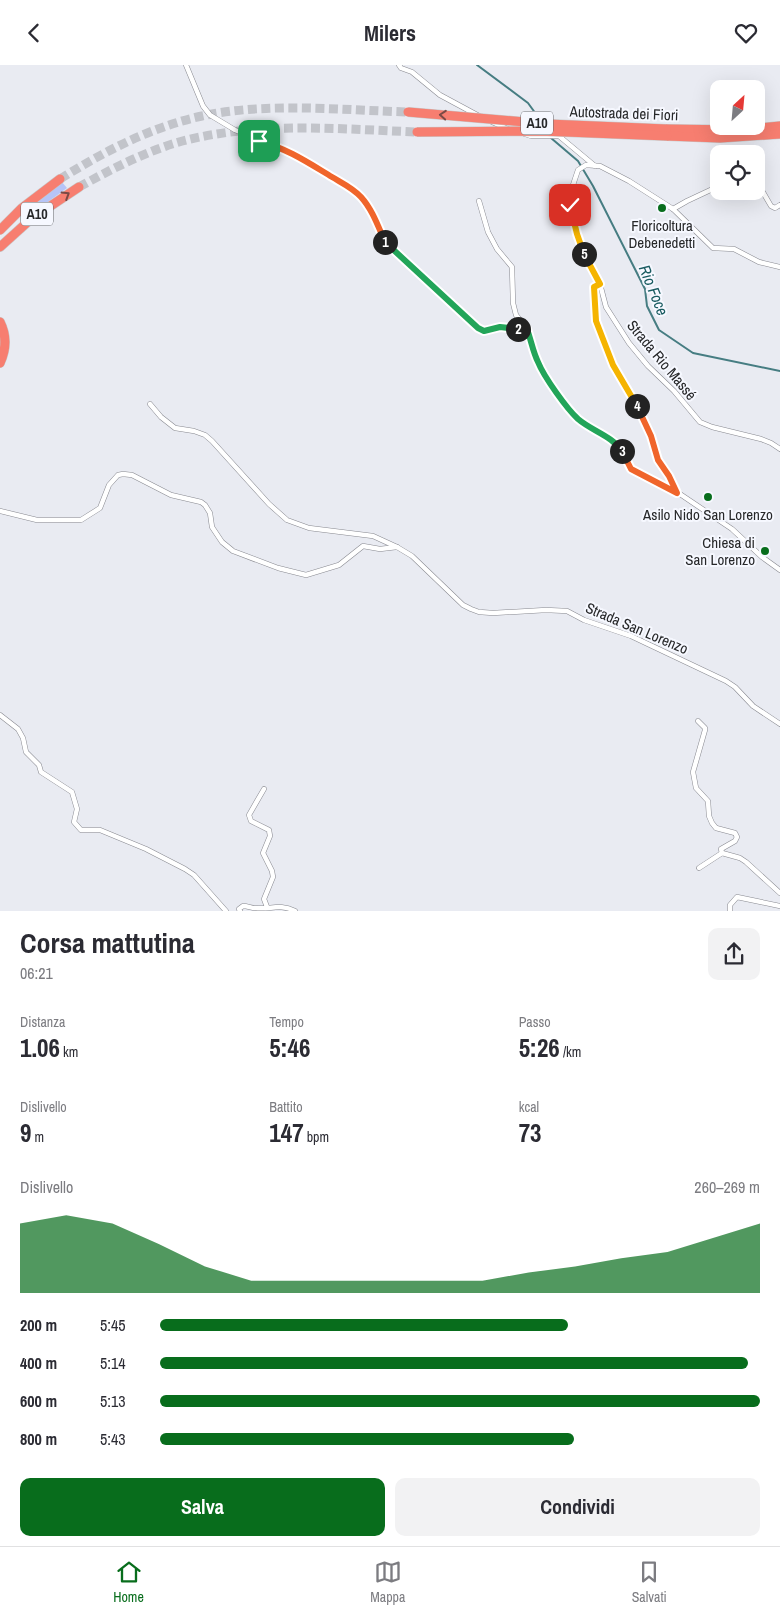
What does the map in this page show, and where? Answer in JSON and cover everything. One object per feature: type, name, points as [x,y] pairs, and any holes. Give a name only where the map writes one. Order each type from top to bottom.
[{"type":"highway","name":"Autostrada dei Fiori","points":[[408,112],[720,138],[780,134]]},
{"type":"highway","name":"Autostrada dei Fiori","points":[[417,132],[667,133],[780,126]]},
{"type":"highway","name":"A10","points":[[0,230],[43,190],[60,179]]},
{"type":"highway","name":"A10","points":[[0,247],[31,219],[78,187]]},
{"type":"highway","points":[[0,221],[22,208]]},
{"type":"highway","points":[[0,322],[5,341],[0,363]]},
{"type":"street","points":[[186,65],[205,110],[210,115],[234,130],[296,155],[353,189],[362,197],[374,216],[386,244],[478,328],[484,331],[500,327],[527,329]]},
{"type":"street","points":[[398,65],[412,72],[440,95],[463,109],[512,131],[531,136],[559,136],[564,138],[595,166]]},
{"type":"street","name":"Strada Rio Massé","points":[[780,267],[759,262],[734,249],[713,248],[673,209],[629,181],[600,166],[586,165],[578,171],[571,191],[570,205],[580,246],[600,284],[606,307],[629,343],[700,422],[712,427],[761,439],[780,449]]},
{"type":"street","points":[[673,209],[710,190]]},
{"type":"street","points":[[765,196],[771,206],[780,205]]},
{"type":"street","points":[[479,201],[488,232],[497,249],[512,267],[513,303],[516,315],[527,329],[537,361],[544,374],[572,413],[619,447],[631,469],[677,493],[732,529],[780,570]]},
{"type":"street","points":[[600,284],[594,287],[596,321],[613,365],[639,410],[651,436],[658,460],[669,476],[677,493]]},
{"type":"street","name":"Strada San Lorenzo","points":[[150,405],[175,428],[205,435],[269,504],[287,519],[309,528],[373,536],[397,547],[412,556],[463,605],[479,612],[567,611],[584,620],[616,629],[726,681],[752,706],[780,724]]},
{"type":"street","points":[[0,511],[37,520],[81,520],[100,508],[109,485],[118,475],[123,473],[137,477],[171,495],[205,505],[210,513],[212,527],[222,542],[233,551],[264,561],[278,568],[306,575],[339,565],[363,546],[380,549],[397,547]]},
{"type":"street","points":[[0,715],[18,729],[23,738],[26,753],[39,765],[41,772],[72,792],[77,809],[74,822],[77,827],[81,830],[100,830],[146,849],[185,869],[194,875],[226,911]]},
{"type":"street","points":[[698,721],[706,730],[693,772],[696,788],[708,801],[709,816],[712,823],[716,827],[733,832],[737,837],[735,841],[721,849],[722,853]]},
{"type":"street","points":[[264,789],[249,815],[251,821],[269,830],[270,835],[263,853],[273,877],[264,899],[267,907]]},
{"type":"street","points":[[699,868],[722,853],[740,858],[780,893]]},
{"type":"street","points":[[730,911],[730,905],[737,897],[780,906]]},
{"type":"street","points":[[240,911],[243,907],[288,907],[295,911]]},
{"type":"shaded area","points":[[61,181],[67,188],[45,204],[30,210],[39,198]]},
{"type":"waterway","name":"Rio Foce","points":[[477,65],[528,103],[541,121]]},
{"type":"waterway","name":"Rio Foce","points":[[551,138],[578,161],[593,186],[645,289],[647,306],[659,330],[693,353],[780,371]]},
{"type":"tunnel","points":[[60,179],[94,159],[147,133],[202,116],[252,109],[278,108],[408,112]]},
{"type":"tunnel","points":[[79,187],[140,156],[179,142],[208,135],[238,131],[297,128],[417,132]]},
{"type":"place","name":"Floricoltura Debenedetti","points":[[662,208]]},
{"type":"place","name":"Asilo Nido San Lorenzo","points":[[708,497]]},
{"type":"place","name":"Chiesa di San Lorenzo","points":[[765,551]]},
{"type":"route","points":[[259,141],[278,146],[296,155],[353,189],[362,197],[374,216],[386,244],[478,328],[484,331],[490,331],[497,327],[527,329],[537,361],[572,413],[619,447],[631,469],[639,475],[677,493],[669,476],[658,460],[651,436],[639,410],[613,365],[596,321],[594,287],[600,284],[580,246],[570,205]]}]
